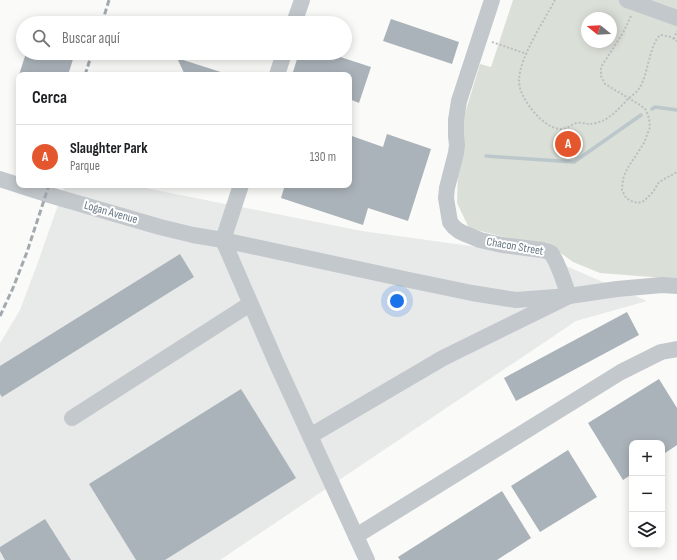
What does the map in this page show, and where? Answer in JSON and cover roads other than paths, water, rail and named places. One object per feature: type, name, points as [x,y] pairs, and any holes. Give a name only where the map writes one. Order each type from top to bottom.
[{"type":"street","points":[[296,16],[302,0]]},
{"type":"street","name":"Chacon Street","points":[[492,0],[459,102],[456,120],[456,153],[446,198],[450,222],[459,231],[480,240],[502,245],[547,251],[550,253],[557,265],[569,296]]},
{"type":"street","points":[[631,2],[677,18]]},
{"type":"street","points":[[278,72],[282,60]]},
{"type":"street","name":"Logan Avenue","points":[[0,179],[16,184]]},
{"type":"street","name":"Logan Avenue","points":[[28,188],[160,227],[193,235],[223,240],[409,280],[516,300],[569,296]]},
{"type":"street","points":[[240,188],[223,240],[276,362],[367,560]]},
{"type":"street","points":[[310,436],[443,358],[569,296],[617,289],[662,285],[677,286]]},
{"type":"street","points":[[72,418],[250,304]]},
{"type":"street","points":[[356,536],[621,372],[661,352],[677,349]]},
{"type":"waterway","points":[[652,109],[655,107],[677,110]]},
{"type":"waterway","points":[[486,156],[574,162],[641,115]]},
{"type":"railway","points":[[104,16],[109,0]]},
{"type":"railway","points":[[86,72],[90,60]]},
{"type":"railway","points":[[0,316],[27,252],[48,188]]},
{"type":"place","name":"Slaughter Park","points":[[568,144]]}]
